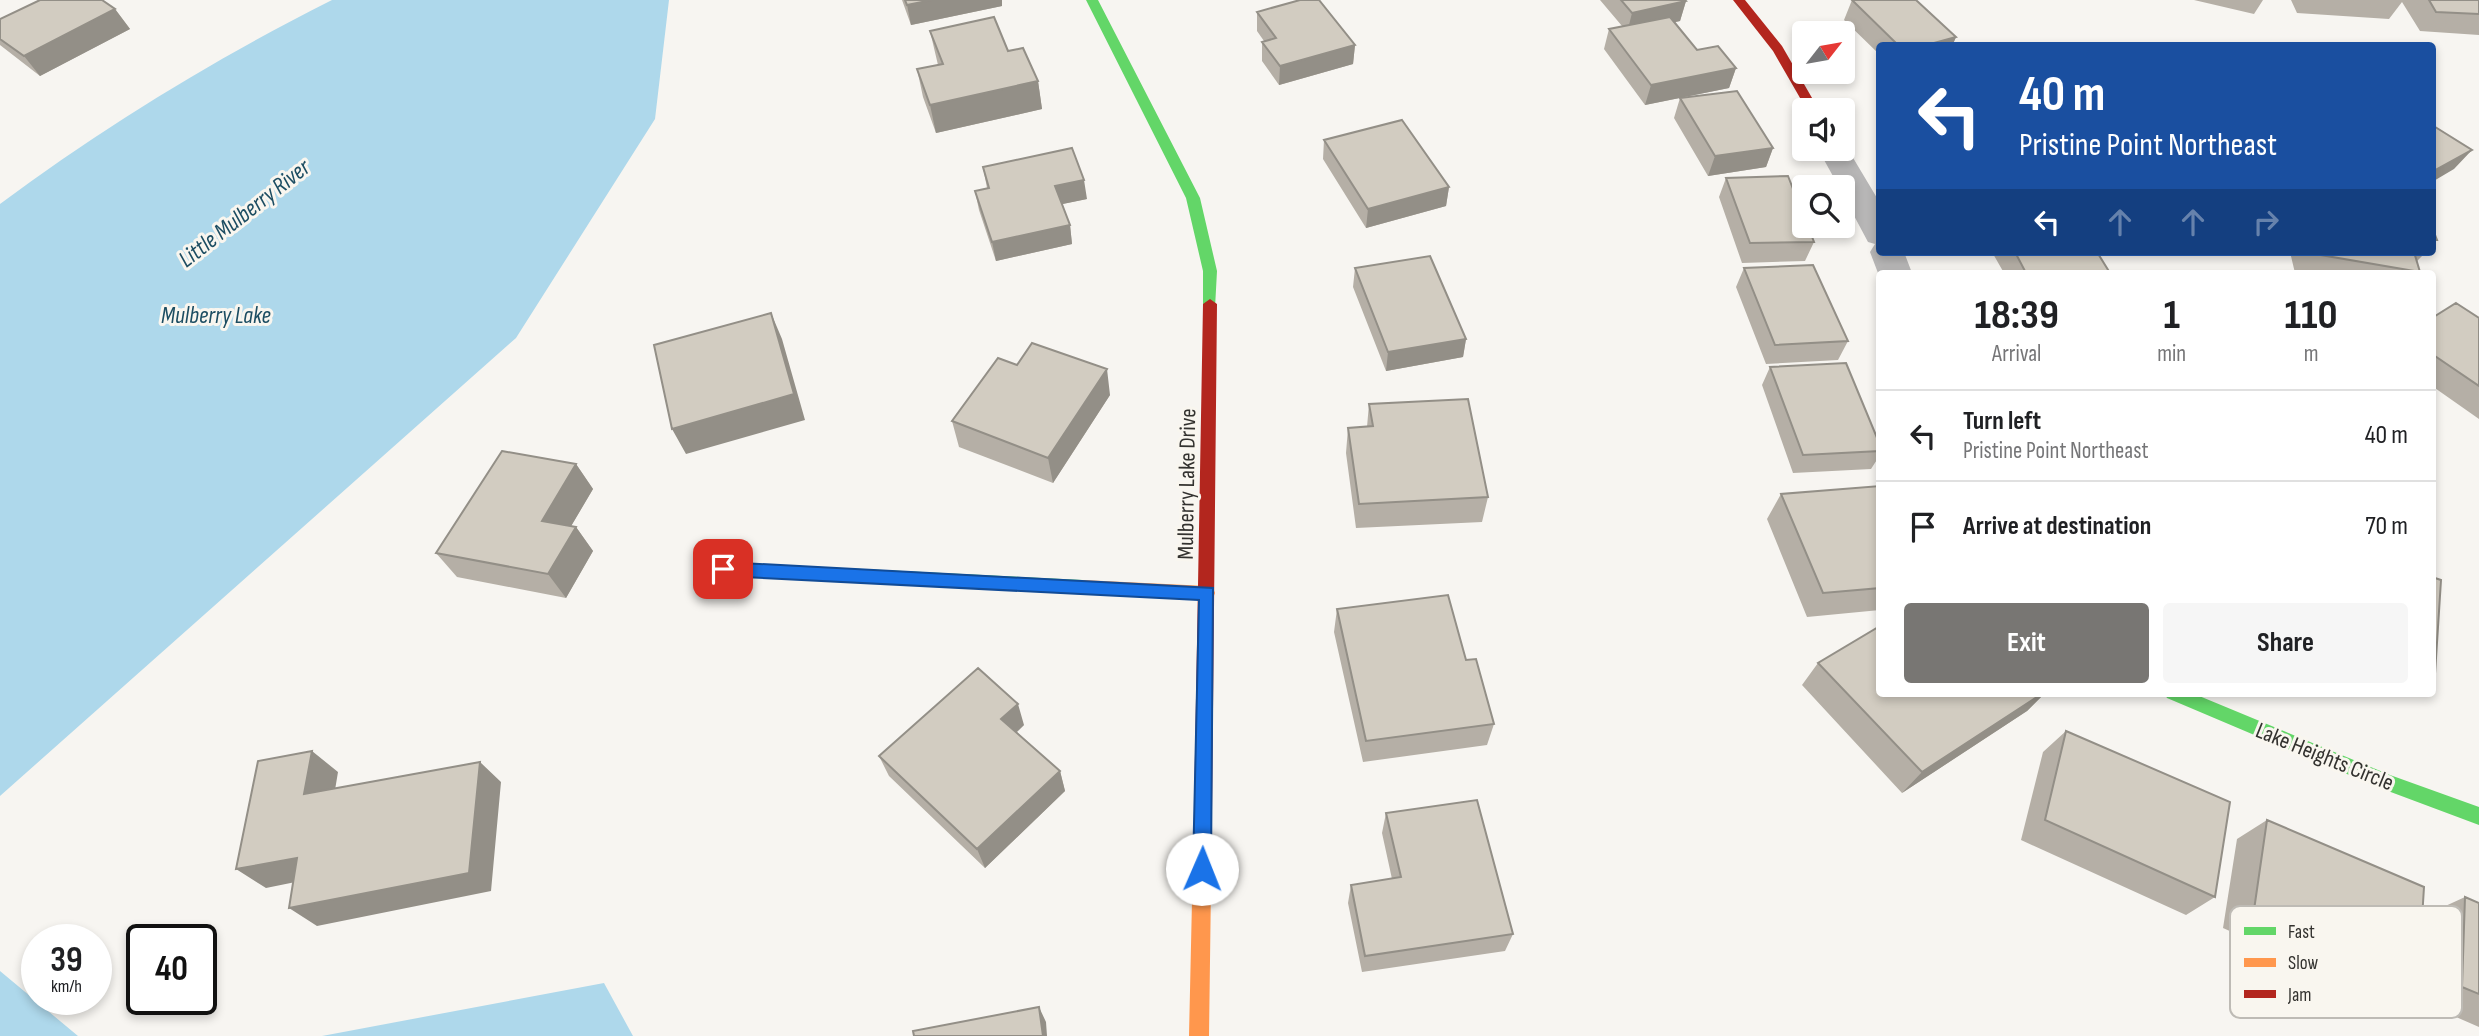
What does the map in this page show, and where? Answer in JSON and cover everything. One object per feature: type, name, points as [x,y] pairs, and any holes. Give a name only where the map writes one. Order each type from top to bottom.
[{"type":"street","name":"Mulberry Lake Drive","points":[[1092,0],[1193,198],[1210,271],[1199,1036]]},
{"type":"street","points":[[1739,0],[1778,49],[1805,98]]},
{"type":"street","points":[[1840,161],[1876,227]]},
{"type":"street","points":[[723,569],[1207,593]]},
{"type":"street","name":"Lake Heights Circle","points":[[2183,697],[2386,782],[2479,816]]},
{"type":"water","name":"Mulberry Lake","points":[[332,0],[669,0],[655,119],[516,338],[0,796],[0,204],[162,95]]},
{"type":"water","points":[[0,971],[21,988],[21,1015],[53,1015],[78,1036],[0,1036]]},
{"type":"water","points":[[604,983],[633,1036],[322,1036]]},
{"type":"building","points":[[40,0],[102,0],[115,9],[24,56],[0,39],[0,19]]},
{"type":"building","points":[[905,0],[932,0],[907,5]]},
{"type":"building","points":[[1300,0],[1319,0],[1355,45],[1280,66],[1262,42],[1276,38],[1257,12]]},
{"type":"building","points":[[1621,0],[1685,0],[1686,1],[1632,13]]},
{"type":"building","points":[[1852,0],[1916,0],[1956,37],[1938,42],[1895,42]]},
{"type":"building","points":[[2429,0],[2479,0],[2479,14],[2436,12]]},
{"type":"building","points":[[994,17],[1008,51],[1023,48],[1038,81],[930,105],[917,69],[943,64],[930,31]]},
{"type":"building","points":[[1670,17],[1697,50],[1718,46],[1736,68],[1651,85],[1609,29]]},
{"type":"building","points":[[1737,91],[1773,148],[1715,156],[1680,98]]},
{"type":"building","points":[[1402,120],[1449,187],[1368,209],[1324,140]]},
{"type":"building","points":[[2436,128],[2472,150],[2436,170]]},
{"type":"building","points":[[1072,148],[1084,180],[1055,186],[1070,225],[992,242],[975,191],[989,188],[983,167]]},
{"type":"building","points":[[1788,176],[1792,186],[1792,238],[1812,238],[1814,242],[1750,243],[1726,178]]},
{"type":"building","points":[[1430,256],[1466,339],[1388,352],[1355,268]]},
{"type":"building","points":[[2017,256],[2099,256],[2108,270],[2024,270]]},
{"type":"building","points":[[2327,256],[2415,256],[2419,270]]},
{"type":"building","points":[[1813,265],[1848,341],[1775,345],[1744,268]]},
{"type":"building","points":[[2456,303],[2479,318],[2479,386],[2436,357],[2436,316]]},
{"type":"building","points":[[771,313],[794,394],[672,429],[654,345]]},
{"type":"building","points":[[1032,343],[1107,369],[1048,458],[952,421],[998,358],[1017,365]]},
{"type":"building","points":[[1846,363],[1876,435],[1876,451],[1803,455],[1770,367]]},
{"type":"building","points":[[1468,399],[1488,497],[1359,504],[1348,428],[1373,426],[1369,404]]},
{"type":"building","points":[[502,451],[576,464],[542,521],[576,527],[548,574],[436,553]]},
{"type":"building","points":[[1876,486],[1876,588],[1823,593],[1781,494]]},
{"type":"building","points":[[2436,578],[2441,580],[2436,658]]},
{"type":"building","points":[[1448,595],[1466,660],[1476,659],[1494,724],[1366,741],[1337,609]]},
{"type":"building","points":[[1876,628],[1876,697],[2037,697],[1922,772],[1818,663]]},
{"type":"building","points":[[978,668],[1018,704],[1001,719],[1060,771],[977,849],[879,756]]},
{"type":"building","points":[[2066,731],[2230,802],[2215,897],[2045,820]]},
{"type":"building","points":[[312,751],[304,794],[480,762],[469,873],[289,908],[297,858],[236,869],[258,761]]},
{"type":"building","points":[[1477,800],[1513,934],[1365,956],[1351,885],[1401,877],[1386,813]]},
{"type":"building","points":[[2267,820],[2424,887],[2423,906],[2255,906]]},
{"type":"building","points":[[2465,897],[2479,903],[2479,994],[2462,987]]},
{"type":"building","points":[[1039,1007],[1043,1036],[914,1036],[913,1031]]},
{"type":"traffic: fast","points":[[1092,0],[1193,198],[1210,271],[1210,304]]},
{"type":"traffic: fast","points":[[723,569],[1083,587]]},
{"type":"traffic: fast","points":[[2183,697],[2386,782],[2479,816]]},
{"type":"traffic: slow","points":[[1083,587],[1207,593]]},
{"type":"traffic: slow","points":[[1199,1036],[1203,811]]},
{"type":"traffic: jam","points":[[1739,0],[1778,49],[1806,98]]},
{"type":"traffic: jam","points":[[1203,811],[1210,304]]},
{"type":"route","points":[[723,569],[1207,593],[1202,869]]},
{"type":"water label","name":"Little Mulberry River","points":[[244,213]]}]
